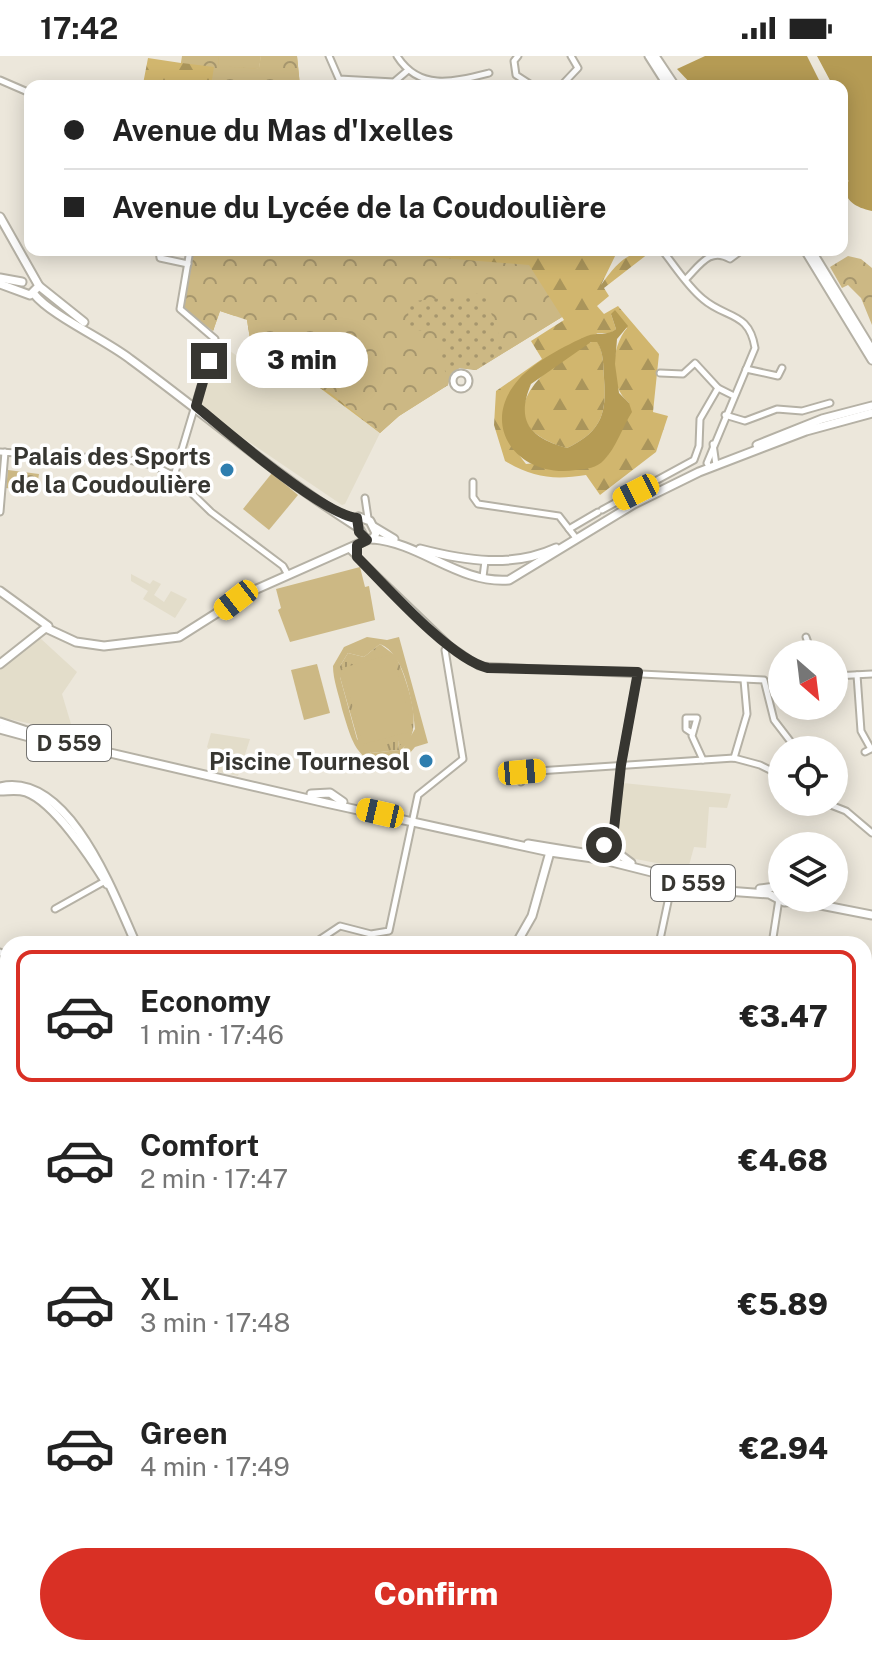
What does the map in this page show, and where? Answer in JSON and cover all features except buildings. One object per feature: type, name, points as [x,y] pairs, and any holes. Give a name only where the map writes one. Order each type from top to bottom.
[{"type":"street","points":[[329,56],[339,79],[357,80]]},
{"type":"street","points":[[397,56],[407,71],[418,79],[461,80],[489,73]]},
{"type":"street","points":[[518,56],[514,61],[516,75],[524,80]]},
{"type":"street","points":[[567,80],[578,68],[571,56]]},
{"type":"street","points":[[649,56],[664,80]]},
{"type":"street","points":[[655,56],[671,80]]},
{"type":"street","points":[[396,80],[407,71]]},
{"type":"street","points":[[0,80],[24,90]]},
{"type":"street","points":[[0,217],[28,269],[26,283]]},
{"type":"street","points":[[160,256],[188,264]]},
{"type":"street","points":[[174,476],[215,339],[180,309],[189,256]]},
{"type":"street","points":[[667,256],[703,299],[744,322],[753,332],[755,348],[713,443],[713,467]]},
{"type":"street","points":[[686,279],[709,256]]},
{"type":"street","points":[[809,256],[872,360]]},
{"type":"street","points":[[815,256],[872,350]]},
{"type":"street","points":[[0,281],[26,283],[195,407],[221,430],[341,514],[419,549],[485,561],[517,561],[576,538]]},
{"type":"street","points":[[26,283],[36,290]]},
{"type":"street","points":[[660,373],[683,374],[695,363],[718,388],[734,396]]},
{"type":"street","points":[[746,369],[778,376],[782,368]]},
{"type":"street","points":[[569,529],[694,460],[699,446],[700,419],[718,388]]},
{"type":"street","points":[[725,415],[745,421],[777,409],[802,411],[830,403]]},
{"type":"street","points":[[0,591],[40,622],[44,630],[76,642],[104,646],[164,641],[193,632],[236,600],[370,539],[405,547],[453,570],[498,580],[519,576],[634,504],[801,426],[872,406]]},
{"type":"street","points":[[741,454],[830,423],[872,413]]},
{"type":"street","points":[[0,512],[2,452],[129,460],[153,465],[174,476],[211,512],[283,566],[288,575]]},
{"type":"street","points":[[473,482],[473,497],[478,504],[559,516],[576,538]]},
{"type":"street","points":[[360,522],[370,539]]},
{"type":"street","points":[[350,547],[360,522]]},
{"type":"street","points":[[370,539],[374,527]]},
{"type":"street","points":[[350,547],[450,646],[473,663],[488,668],[638,672],[764,680],[774,720],[786,736]]},
{"type":"street","points":[[350,547],[357,557]]},
{"type":"street","points":[[483,577],[485,561]]},
{"type":"street","points":[[517,561],[522,570],[519,576]]},
{"type":"street","points":[[0,664],[44,630]]},
{"type":"street","points":[[325,936],[340,926],[371,934],[389,931],[421,791],[432,787],[463,759],[445,650],[450,646]]},
{"type":"street","points":[[607,853],[638,672]]},
{"type":"street","points":[[848,675],[872,674]]},
{"type":"street","points":[[857,675],[861,731],[871,749],[865,752]]},
{"type":"street","points":[[734,758],[747,714],[744,680]]},
{"type":"street","name":"D 559","points":[[0,722],[139,760]]},
{"type":"street","name":"D 559","points":[[0,729],[47,743],[328,799],[550,852],[607,853],[673,878],[727,891],[768,897]]},
{"type":"street","points":[[692,733],[703,760]]},
{"type":"street","points":[[521,782],[522,772],[734,758],[768,769]]},
{"type":"street","points":[[0,789],[26,785],[48,797],[75,829],[107,879],[132,936]]},
{"type":"street","points":[[848,813],[872,833]]},
{"type":"street","name":"D 559","points":[[522,844],[589,854],[607,853],[645,868],[719,886],[745,890],[768,888]]},
{"type":"street","points":[[521,936],[532,916],[550,852]]},
{"type":"street","points":[[661,936],[673,878]]},
{"type":"street","points":[[55,909],[107,879]]},
{"type":"street","points":[[848,909],[868,914]]},
{"type":"street","points":[[848,910],[868,914]]},
{"type":"street","points":[[773,936],[777,912]]},
{"type":"shaded area","points":[[705,56],[807,56],[819,80],[687,80],[677,69]]},
{"type":"shaded area","points":[[817,56],[872,56],[872,211],[852,203],[848,198],[848,80],[830,80]]},
{"type":"shaded area","points":[[615,310],[628,326],[617,339],[615,364],[619,393],[629,403],[632,412],[612,449],[598,465],[584,469],[555,471],[522,458],[510,446],[504,431],[502,414],[507,397],[525,373],[551,354],[587,336],[616,329],[611,314]],"holes":[[[591,342],[597,342],[603,359],[603,412],[594,428],[578,442],[567,448],[554,444],[536,433],[526,418],[526,397],[531,384]]]},
{"type":"shaded area","points":[[217,342],[243,360],[249,357],[329,392],[380,433],[345,504],[342,505],[202,410],[199,405]]},
{"type":"shaded area","points":[[131,574],[150,584],[153,580],[161,584],[154,595],[164,602],[171,591],[187,599],[175,618],[143,599],[148,591],[131,581]]},
{"type":"shaded area","points":[[40,638],[77,672],[62,694],[71,724],[64,731],[0,717],[0,669]]},
{"type":"shaded area","points":[[211,733],[250,739],[238,776],[218,772],[218,759],[207,747]]},
{"type":"shaded area","points":[[623,783],[731,794],[727,808],[709,807],[706,848],[694,847],[688,869],[625,857],[619,851],[617,818]]},
{"type":"green space","points":[[182,56],[219,56],[259,69],[261,56],[297,56],[299,80],[144,80],[148,58],[181,63]]},
{"type":"green space","points":[[182,56],[219,56],[218,65],[259,69],[261,56],[297,56],[299,80],[212,80],[214,67],[182,63]]},
{"type":"green space","points":[[219,56],[261,56],[259,69],[218,66]]},
{"type":"green space","points":[[192,256],[416,256],[529,265],[562,317],[476,370],[460,368],[452,372],[448,385],[399,416],[380,433],[329,392],[253,358],[247,320],[220,311],[213,331],[188,313],[183,304]]},
{"type":"green space","points":[[203,256],[615,256],[601,285],[629,256],[645,256],[604,288],[609,296],[597,306],[604,314],[618,306],[659,354],[653,412],[668,416],[656,452],[600,495],[586,475],[544,476],[505,461],[494,425],[496,391],[542,359],[531,341],[564,320],[562,317],[505,352],[407,302],[448,385],[399,416],[380,433],[272,352],[253,358],[247,320],[282,312],[235,316],[220,311],[213,331]],"holes":[[[611,314],[627,328],[615,356],[615,377],[622,396],[629,403],[607,456],[526,464],[510,438],[504,417],[507,398],[518,382],[576,344],[598,333],[611,333],[616,329]]]},
{"type":"green space","points":[[848,256],[861,259],[872,268],[872,325],[861,298],[848,285],[842,288],[830,267]]},
{"type":"green space","points":[[484,293],[505,352],[476,370],[459,368],[448,376],[436,355],[445,329],[410,331],[407,302]]},
{"type":"green space","points":[[597,341],[603,359],[605,391],[599,420],[588,435],[567,448],[546,440],[533,431],[525,420],[524,408],[528,395],[548,370],[579,348]]},
{"type":"green space","points":[[8,470],[39,474],[36,492],[6,488]]},
{"type":"green space","points":[[272,473],[298,495],[269,530],[243,509]]},
{"type":"green space","points":[[360,567],[365,587],[369,586],[375,620],[290,642],[278,610],[281,608],[276,589]]},
{"type":"green space","points":[[367,637],[387,640],[399,637],[428,743],[415,747],[404,760],[402,756],[387,761],[367,758],[354,743],[333,671],[344,647]],"holes":[[[380,644],[389,649],[406,681],[415,729],[403,749],[398,741],[399,750],[371,753],[357,739],[340,677],[340,666],[348,653],[364,657]]]},
{"type":"green space","points":[[380,644],[396,656],[409,691],[414,718],[409,741],[402,749],[398,741],[399,750],[371,753],[359,744],[340,677],[340,666],[348,653],[364,657]]},
{"type":"green space","points":[[393,654],[413,731],[363,744],[342,668]]},
{"type":"green space","points":[[317,664],[330,713],[304,720],[291,670]]},
{"type":"place","name":"Palais des Sports de la Coudoulière","points":[[227,470]]},
{"type":"place","name":"Piscine Tournesol","points":[[426,761]]},
{"type":"route","points":[[209,361],[196,406],[221,430],[256,456],[341,514],[357,518],[359,532],[367,540],[357,545],[357,557],[450,646],[473,663],[488,668],[638,672],[621,765],[612,847],[604,845]]}]
